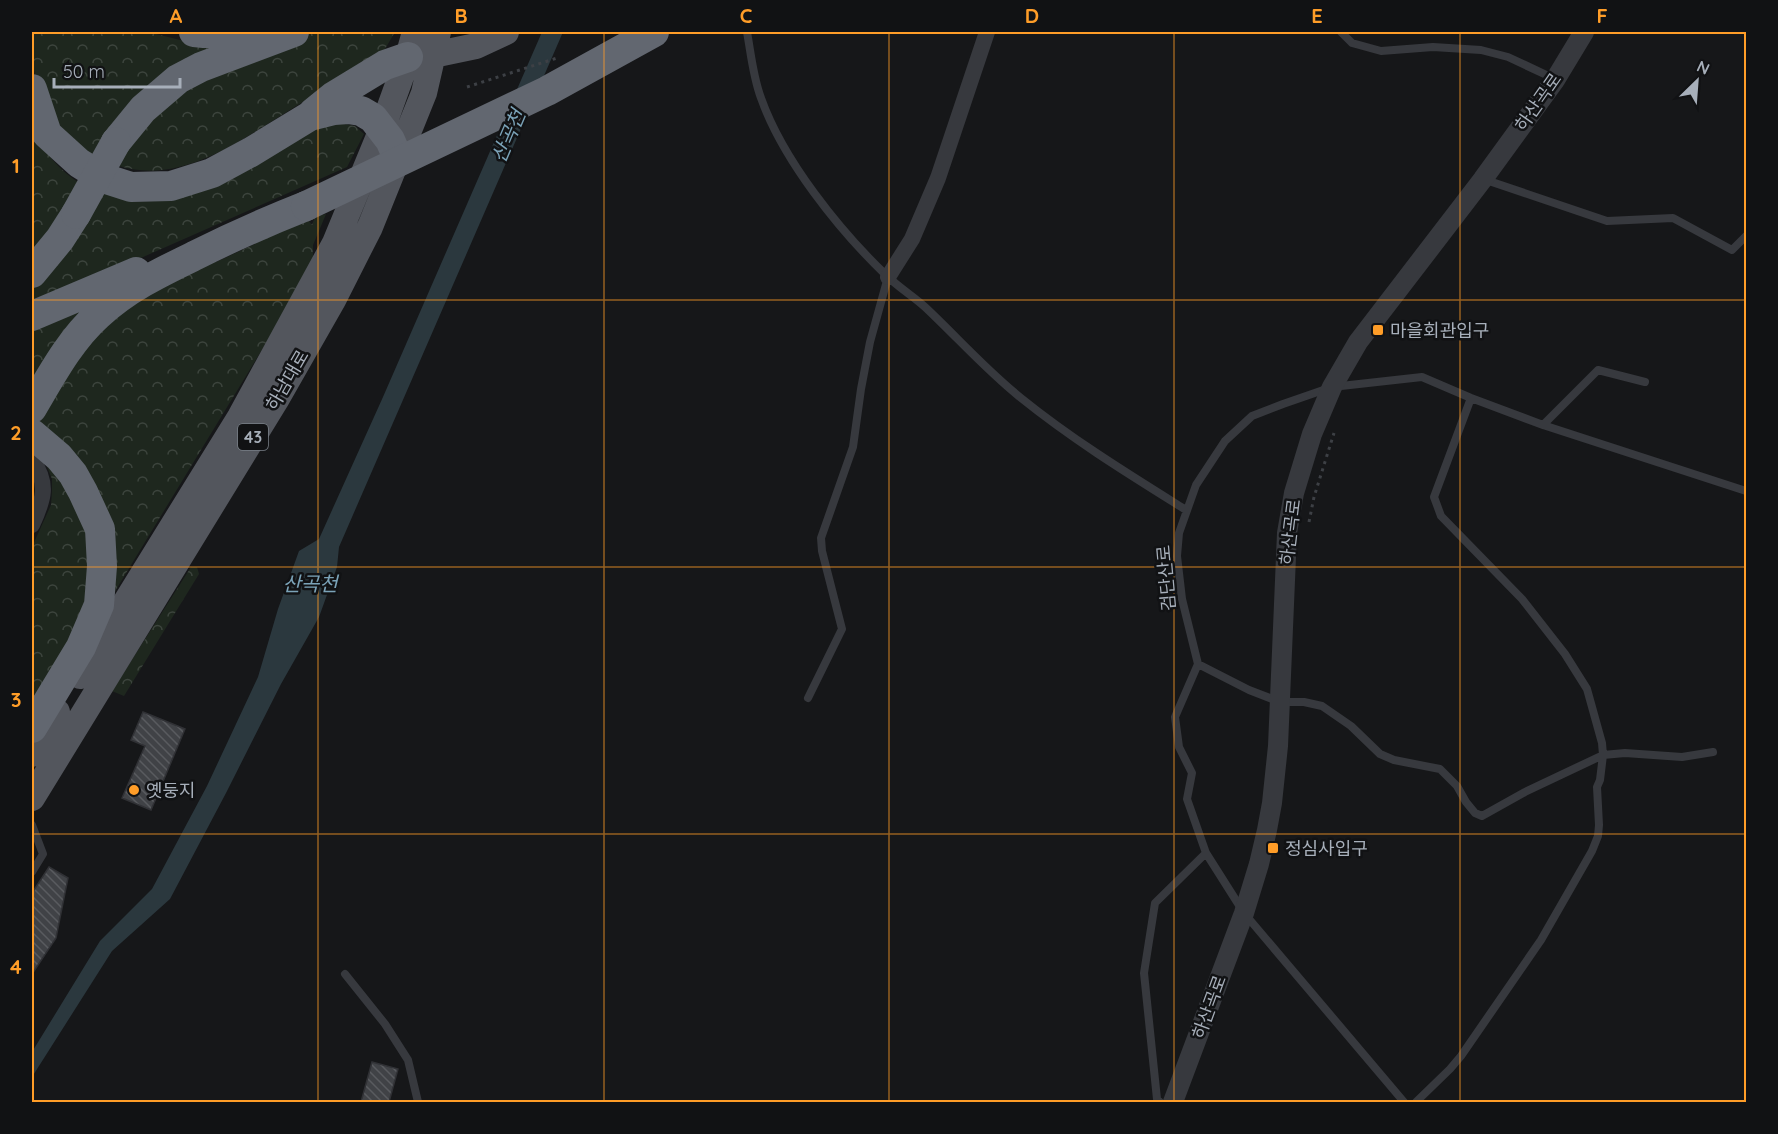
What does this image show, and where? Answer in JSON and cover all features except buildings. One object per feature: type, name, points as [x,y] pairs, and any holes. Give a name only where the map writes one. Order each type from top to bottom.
[{"type":"highway","points":[[194,32],[242,32]]},
{"type":"highway","points":[[32,273],[60,239],[116,142],[143,109],[178,79],[201,67],[294,32]]},
{"type":"highway","points":[[32,316],[125,276],[306,206],[547,91],[654,32]]},
{"type":"highway","points":[[32,89],[47,134],[79,162],[102,178],[131,187],[171,186],[212,173],[251,152],[310,116],[334,96],[423,44]]},
{"type":"highway","points":[[310,116],[334,110],[361,111],[374,118],[390,140],[398,158]]},
{"type":"highway","points":[[34,404],[76,339],[97,315],[145,280],[257,225]]},
{"type":"highway","points":[[32,434],[59,457],[73,474],[83,492],[100,529],[102,566],[99,605],[81,647],[32,728]]},
{"type":"main road","points":[[423,44],[476,46],[498,35]]},
{"type":"main road","name":"하남대로","points":[[32,754],[240,417],[334,243],[382,129],[423,44]]},
{"type":"main road","name":"하남대로","points":[[32,798],[276,400],[333,300],[370,227],[424,93],[423,44]]},
{"type":"street","points":[[888,278],[912,239],[938,178],[987,32]]},
{"type":"street","name":"하산곡로","points":[[1173,1102],[1244,913],[1259,864],[1272,803],[1278,746],[1287,533],[1294,493],[1312,434],[1332,387],[1358,342],[1483,179],[1555,80],[1584,32]]},
{"type":"street","points":[[32,459],[39,469],[44,487],[40,506],[32,525]]},
{"type":"lane","points":[[747,32],[760,98],[776,133],[794,163],[834,218],[861,250],[888,278],[923,305],[992,373],[1021,398],[1076,439],[1186,510]]},
{"type":"lane","points":[[1341,32],[1352,44],[1381,51],[1433,47],[1481,50],[1508,57],[1555,80]]},
{"type":"lane","points":[[1483,179],[1607,221],[1673,218],[1732,250],[1746,236]]},
{"type":"lane","points":[[808,698],[842,629],[822,551],[821,538],[853,447],[870,342],[888,278]]},
{"type":"lane","points":[[1543,425],[1598,370],[1646,382]]},
{"type":"lane","name":"검단산로","points":[[1198,664],[1182,599],[1177,556],[1179,533],[1196,485],[1225,441],[1252,416],[1332,387],[1422,377],[1543,425],[1746,491]]},
{"type":"lane","points":[[1416,1102],[1450,1069],[1465,1050],[1541,940],[1592,851],[1598,836],[1599,825],[1596,796],[1603,755],[1602,743],[1587,689],[1565,654],[1522,599],[1441,516],[1434,497],[1471,398]]},
{"type":"lane","points":[[1404,1102],[1244,913],[1206,854],[1187,799],[1192,772],[1179,747],[1175,717],[1198,664],[1249,690],[1280,702],[1304,702],[1322,706],[1351,726],[1380,754],[1394,760],[1440,769],[1457,786],[1475,813],[1482,816],[1525,792],[1603,755],[1625,753],[1682,757],[1713,752]]},
{"type":"lane","points":[[32,825],[43,854],[32,872]]},
{"type":"lane","points":[[1160,1102],[1157,1099],[1144,973],[1155,903],[1206,854]]},
{"type":"lane","points":[[345,974],[385,1024],[408,1060],[418,1102]]},
{"type":"path","points":[[467,87],[526,68]]},
{"type":"path","points":[[1307,532],[1314,497],[1336,426]]},
{"type":"green space","points":[[32,32],[148,32],[180,40],[217,43],[95,159],[60,129],[35,77]]},
{"type":"green space","points":[[312,32],[395,32],[382,54],[252,134],[209,157],[163,170],[140,170],[116,165],[165,103],[252,53]]},
{"type":"green space","points":[[340,123],[355,126],[364,134],[347,167],[32,306],[32,289],[101,189],[111,194],[317,128]]},
{"type":"green space","points":[[32,129],[53,160],[65,173],[81,184],[32,261]]},
{"type":"green space","points":[[326,214],[313,245],[313,260],[269,338],[114,593],[115,576],[36,422],[75,359],[118,311],[214,260],[216,262],[257,241],[308,220],[312,225],[315,217]]},
{"type":"green space","points":[[99,298],[32,389],[32,327]]},
{"type":"green space","points":[[44,459],[86,512],[91,599],[32,715],[32,547],[51,505],[52,491],[52,479]]},
{"type":"green space","points":[[191,567],[197,567],[199,574],[124,696],[112,691]]},
{"type":"water","name":"산곡천","points":[[542,32],[563,32],[339,547],[337,567],[319,617],[281,684],[170,899],[112,951],[32,1077],[32,1052],[100,941],[152,889],[207,786],[258,677],[278,609],[299,551],[319,539]]},
{"type":"place","name":"마을회관입구","points":[[1378,330]]},
{"type":"place","name":"옛둥지","points":[[134,790]]},
{"type":"place","name":"정심사입구","points":[[1273,848]]}]
